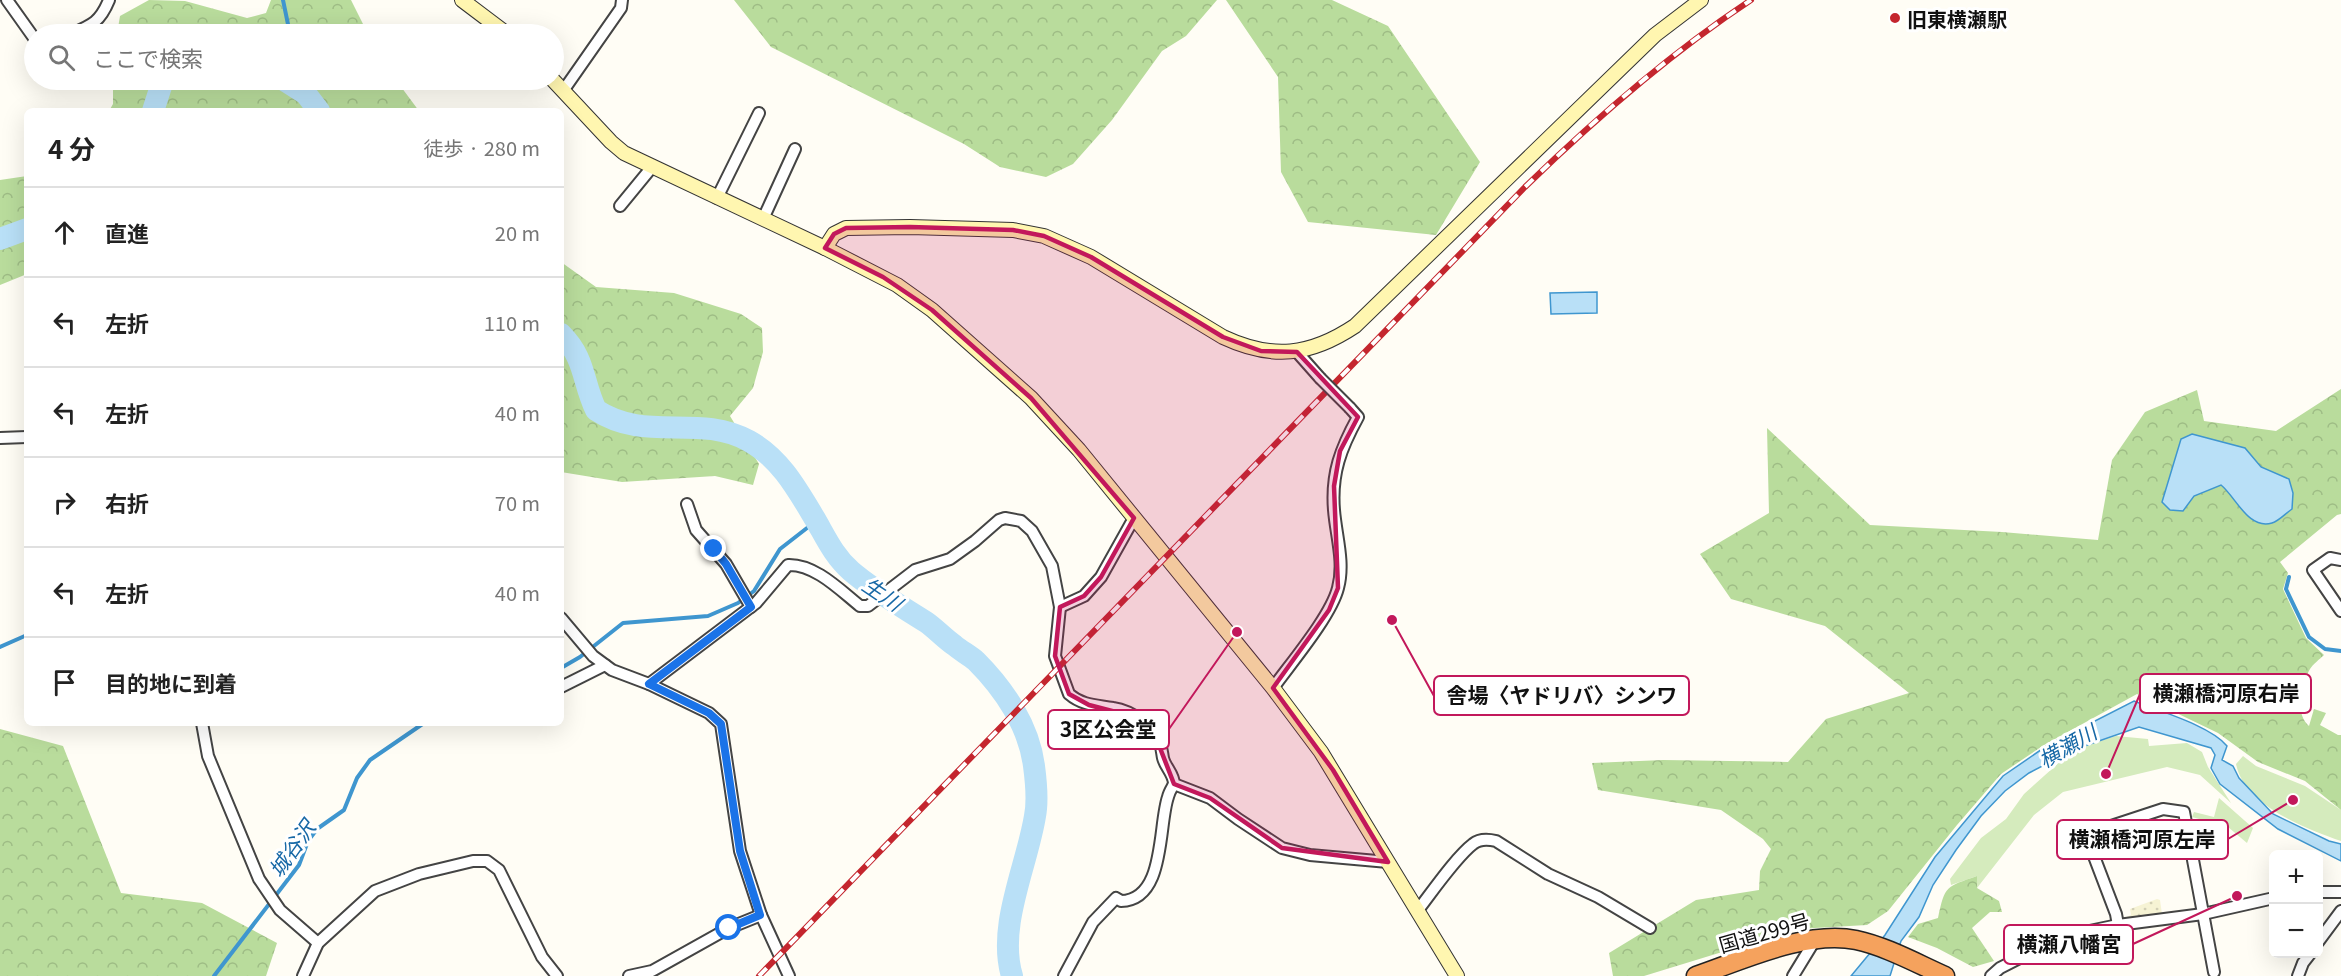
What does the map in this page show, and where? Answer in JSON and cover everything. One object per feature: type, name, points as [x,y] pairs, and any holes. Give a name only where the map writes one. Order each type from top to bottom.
[{"type":"highway","name":"国道299号","points":[[1696,976],[1774,950],[1815,940],[1849,939],[1874,946],[1946,976]]},
{"type":"street","points":[[7,0],[24,24]]},
{"type":"street","points":[[92,24],[100,18],[109,0]]},
{"type":"street","points":[[462,0],[494,24]]},
{"type":"street","points":[[564,90],[621,8],[622,0]]},
{"type":"street","points":[[825,248],[834,234],[846,228],[1013,230],[1044,236],[1091,257],[1223,337],[1261,351],[1297,352],[1334,340],[1354,326],[1655,35],[1701,0]]},
{"type":"street","points":[[563,91],[624,153],[890,281],[932,310],[1031,398],[1078,450],[1273,688],[1333,770],[1457,976]]},
{"type":"street","points":[[717,198],[759,113]]},
{"type":"street","points":[[763,219],[795,149]]},
{"type":"street","points":[[620,206],[652,167]]},
{"type":"street","points":[[1273,688],[1329,610],[1338,588],[1341,565],[1334,508],[1334,486],[1340,451],[1358,417],[1297,352]]},
{"type":"street","points":[[0,438],[24,437]]},
{"type":"street","points":[[687,504],[696,530],[726,564],[750,606]]},
{"type":"street","points":[[649,684],[750,606],[788,565],[795,565],[821,576],[860,606],[868,606],[915,570],[950,559],[999,520],[1014,518],[1025,524],[1032,531],[1052,566],[1060,607],[1055,656],[1069,694],[1089,705],[1120,709],[1143,723],[1155,735],[1161,746],[1162,756],[1174,779],[1167,798],[1158,862],[1151,879],[1136,898],[1121,901],[1116,898],[1100,912],[1064,976]]},
{"type":"street","points":[[1060,607],[1084,596],[1101,577],[1134,518]]},
{"type":"street","points":[[2341,560],[2330,558],[2313,570],[2341,611]]},
{"type":"street","points":[[564,621],[593,656],[604,665],[709,713],[721,724],[740,851],[760,915],[789,976]]},
{"type":"street","points":[[564,685],[604,665]]},
{"type":"street","points":[[203,726],[208,756],[259,879],[280,910],[316,942]]},
{"type":"street","points":[[1174,784],[1210,798],[1282,848],[1310,855],[1388,862]]},
{"type":"street","points":[[2118,925],[2116,914],[2087,838],[2093,832],[2163,809],[2184,812],[2214,972]]},
{"type":"street","points":[[1418,910],[1475,842],[1488,839],[1496,841],[1548,874],[1598,897],[1650,928]]},
{"type":"street","points":[[303,976],[316,942],[375,891],[419,874],[473,861],[487,861],[500,870],[542,957],[557,976]]},
{"type":"street","points":[[2323,892],[2341,892]]},
{"type":"street","points":[[1991,976],[2000,968],[2050,942],[2118,925],[2203,914],[2269,899]]},
{"type":"street","points":[[2323,936],[2341,911]]},
{"type":"street","points":[[629,976],[652,971],[729,928],[760,915]]},
{"type":"street","points":[[1792,976],[1815,940]]},
{"type":"street","points":[[2298,976],[2307,958]]},
{"type":"highlighted area","points":[[910,227],[1013,230],[1044,236],[1091,257],[1223,337],[1261,351],[1297,352],[1350,408],[1358,417],[1340,451],[1334,486],[1338,588],[1329,610],[1273,688],[1333,770],[1388,862],[1282,848],[1210,798],[1174,784],[1155,735],[1135,717],[1089,705],[1069,694],[1055,656],[1060,607],[1084,596],[1101,577],[1134,518],[1031,398],[932,310],[883,277],[825,248],[834,234],[846,228]]},
{"type":"shaded area","points":[[2157,899],[2160,900],[2162,914],[2124,922],[2122,919],[2131,915],[2130,909]]},
{"type":"green space","points":[[149,0],[185,1],[247,18],[266,13],[271,0],[351,0],[363,24],[119,24],[120,16]]},
{"type":"green space","points":[[734,0],[1217,0],[1186,36],[1162,51],[1112,120],[1073,164],[1046,177],[1000,167],[964,144],[771,47]]},
{"type":"green space","points":[[1226,0],[1332,0],[1388,26],[1480,162],[1436,235],[1308,222],[1281,172],[1278,77]]},
{"type":"green space","points":[[113,90],[403,90],[417,108],[111,108]]},
{"type":"green space","points":[[24,176],[24,275],[0,285],[0,180]]},
{"type":"green space","points":[[564,264],[596,287],[674,293],[741,314],[762,328],[763,352],[753,388],[730,416],[759,464],[753,485],[715,476],[622,482],[564,472]]},
{"type":"green space","points":[[2341,389],[2341,514],[2280,562],[2288,573],[2283,589],[2306,638],[2324,655],[2311,667],[2307,675],[2300,706],[2304,720],[2309,726],[2314,709],[2326,713],[2320,725],[2341,735],[2341,810],[2305,781],[2258,762],[2218,733],[2137,694],[2044,745],[2001,774],[1888,911],[1867,925],[1797,929],[1644,976],[1613,976],[1609,953],[1696,900],[1759,890],[1760,871],[1771,849],[1763,839],[1721,810],[1598,790],[1592,763],[1663,760],[1788,762],[1826,719],[1909,693],[1825,626],[1731,599],[1700,554],[1769,513],[1767,428],[1870,525],[2098,540],[2112,460],[2145,412],[2197,390],[2204,421],[2276,431]]},
{"type":"green space","points":[[0,729],[63,746],[121,893],[202,903],[277,943],[266,976],[0,976]]},
{"type":"green space","points":[[2116,736],[2148,739],[2149,746],[2187,743],[2202,752],[2208,767],[2231,803],[2200,775],[2167,767],[2063,792],[2034,815],[1977,888],[1977,876],[1951,885],[1950,879],[1981,838],[2006,819],[2024,794],[2073,750]]},
{"type":"green space","points":[[2243,756],[2256,766],[2305,786],[2341,810],[2341,841],[2311,830],[2278,813],[2251,792],[2241,779],[2236,764]]},
{"type":"green space","points":[[2219,798],[2253,828],[2247,843],[2228,827],[2192,817],[2194,812],[2214,817]]},
{"type":"green space","points":[[1977,876],[1977,888],[1999,901],[2002,912],[1990,912],[1972,928],[1994,961],[1973,967],[1937,948],[1908,937],[1918,924],[1938,918],[1948,889]]},
{"type":"water","points":[[1597,292],[1597,313],[1551,314],[1550,293]]},
{"type":"water","points":[[2192,434],[2245,448],[2261,467],[2289,479],[2293,493],[2292,509],[2272,523],[2256,522],[2243,511],[2221,485],[2194,496],[2183,511],[2170,510],[2162,502],[2181,439]]},
{"type":"water","name":"横瀬川","points":[[2134,701],[2184,720],[2209,732],[2227,746],[2222,760],[2233,766],[2239,778],[2273,814],[2329,841],[2341,844],[2341,861],[2278,829],[2220,784],[2211,768],[2215,755],[2211,748],[2139,727],[2073,750],[2029,773],[2005,791],[1981,816],[1933,885],[1919,917],[1901,941],[1890,976],[1851,976],[1885,935],[1935,857],[2003,776],[2048,745]]},
{"type":"waterway","points":[[283,0],[288,24]]},
{"type":"waterway","name":"生川","points":[[154,108],[160,90]]},
{"type":"waterway","name":"生川","points":[[300,90],[306,94],[317,108]]},
{"type":"waterway","points":[[305,90],[306,94]]},
{"type":"waterway","name":"生川","points":[[0,239],[24,230]]},
{"type":"waterway","name":"生川","points":[[564,337],[579,361],[596,410],[615,420],[634,425],[711,429],[730,433],[749,441],[770,456],[787,475],[845,565],[868,585],[926,622],[976,661],[1005,696],[1027,737],[1034,766],[1036,791],[1036,810],[1015,896],[1008,937],[1008,957],[1012,976]]},
{"type":"waterway","name":"城谷沢","points":[[564,666],[580,657],[623,623],[708,616],[738,603],[754,591],[780,549],[816,521]]},
{"type":"waterway","points":[[2289,577],[2286,589],[2309,637],[2325,649],[2341,651]]},
{"type":"waterway","points":[[0,647],[24,636]]},
{"type":"waterway","name":"城谷沢","points":[[214,976],[299,865],[308,841],[317,829],[344,810],[357,778],[370,760],[420,726]]},
{"type":"railway","points":[[759,976],[1525,187],[1634,88],[1691,42],[1751,0]]},
{"type":"place","name":"旧東横瀬駅","points":[[1895,18]]},
{"type":"place","name":"舎場〈ヤドリバ〉シンワ","points":[[1392,620]]},
{"type":"place","name":"3区公会堂","points":[[1237,632]]},
{"type":"place","name":"横瀬橋河原右岸","points":[[2106,774]]},
{"type":"place","name":"横瀬橋河原左岸","points":[[2293,800]]},
{"type":"place","name":"横瀬八幡宮","points":[[2237,896]]},
{"type":"route","points":[[714,549],[726,564],[751,607],[649,684],[709,713],[721,724],[740,851],[760,915],[729,928]]}]
